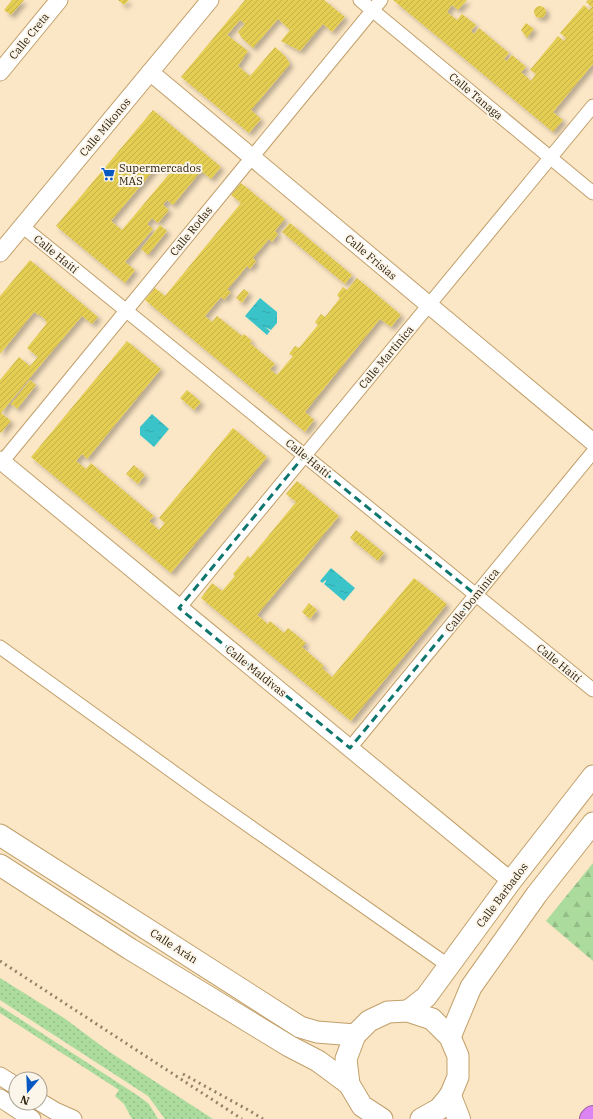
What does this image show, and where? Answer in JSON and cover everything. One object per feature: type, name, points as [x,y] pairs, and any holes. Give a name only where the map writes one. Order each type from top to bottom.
[{"type":"main road","points":[[450,1096],[459,1119]]},
{"type":"street","name":"Calle Mikonos","points":[[0,253],[210,0]]},
{"type":"street","name":"Calle Tanaga","points":[[360,0],[593,192]]},
{"type":"street","name":"Calle Rodas","points":[[1,461],[381,0]]},
{"type":"street","name":"Calle Creta","points":[[0,72],[57,1]]},
{"type":"street","name":"Calle Frisias","points":[[150,72],[593,442]]},
{"type":"street","name":"Calle Martinica","points":[[179,608],[593,106]]},
{"type":"street","name":"Calle Haití","points":[[22,226],[593,690]]},
{"type":"street","name":"Calle Dominica","points":[[350,748],[593,452]]},
{"type":"street","name":"Calle Maldivas","points":[[1,461],[512,881]]},
{"type":"street","points":[[0,647],[205,795],[449,966]]},
{"type":"street","name":"Calle Barbados","points":[[408,1011],[426,997],[512,881],[593,776]]},
{"type":"street","points":[[450,1037],[471,987],[537,894],[593,823]]},
{"type":"street","name":"Calle Arán","points":[[0,835],[300,1027],[317,1032],[355,1035]]},
{"type":"street","points":[[0,865],[130,949],[289,1046],[318,1061],[348,1084],[362,1106],[382,1119]]},
{"type":"street","points":[[348,1084],[346,1059],[355,1035],[369,1021],[388,1012],[408,1011],[432,1019],[450,1037],[458,1056],[458,1077],[450,1096],[439,1109],[421,1119]]},
{"type":"street","points":[[0,1098],[32,1119]]},
{"type":"street","points":[[48,1107],[73,1119]]},
{"type":"highlighted area","points":[[304,456],[476,595],[350,748],[179,608]]},
{"type":"green space","points":[[593,863],[593,961],[546,921]]},
{"type":"green space","points":[[0,978],[64,1018],[111,1053],[213,1119],[165,1119],[148,1096],[0,1000]]},
{"type":"green space","points":[[0,1006],[140,1097],[149,1104],[158,1119],[132,1119],[124,1104],[115,1096],[119,1090],[0,1013]]},
{"type":"water","points":[[260,298],[277,312],[277,323],[271,330],[265,327],[270,331],[267,335],[245,316]]},
{"type":"water","points":[[152,414],[169,429],[154,447],[140,435],[140,427]]},
{"type":"water","points":[[331,568],[355,588],[344,601],[324,584],[326,580],[322,583],[320,581]]},
{"type":"building","points":[[12,0],[24,0],[11,15],[4,10]]},
{"type":"building","points":[[118,0],[129,0],[124,5]]},
{"type":"building","points":[[245,0],[324,0],[345,17],[332,32],[323,24],[300,51],[281,41],[290,30],[278,19],[253,48],[238,32],[245,24],[240,20],[227,35],[248,51],[238,66],[250,76],[275,47],[285,56],[290,64],[251,110],[261,119],[249,133],[181,77]]},
{"type":"building","points":[[393,0],[467,0],[458,10],[452,5],[447,12],[457,20],[462,14],[476,25],[471,31],[474,34],[479,28],[509,53],[504,59],[507,61],[512,55],[526,67],[521,72],[531,81],[536,74],[530,70],[558,36],[564,41],[566,38],[560,33],[584,5],[589,10],[592,7],[586,2],[588,0],[593,0],[593,64],[553,112],[563,120],[553,132]]},
{"type":"building","points":[[540,6],[544,8],[546,12],[544,16],[540,18],[536,16],[534,12],[536,8]]},
{"type":"building","points":[[526,23],[534,29],[527,38],[521,30]]},
{"type":"building","points":[[153,110],[221,167],[211,179],[201,171],[173,205],[167,200],[163,205],[169,210],[158,223],[152,218],[147,224],[153,229],[125,262],[135,270],[125,283],[56,226]],"holes":[[[158,165],[169,174],[122,230],[111,221]]]},
{"type":"building","points":[[241,183],[285,219],[275,231],[278,234],[272,242],[269,239],[253,258],[256,261],[250,269],[247,266],[227,290],[231,292],[224,300],[221,297],[205,316],[212,322],[217,316],[242,336],[244,334],[252,341],[250,343],[275,364],[270,369],[277,375],[293,356],[289,354],[295,346],[299,348],[318,325],[315,322],[321,314],[325,317],[340,298],[337,295],[343,287],[347,290],[357,278],[401,315],[391,327],[380,319],[305,412],[314,420],[305,432],[145,300],[155,288],[165,296],[241,203],[231,195]]},
{"type":"building","points":[[290,223],[352,275],[345,284],[282,232]]},
{"type":"building","points":[[160,225],[167,231],[148,255],[141,249]]},
{"type":"building","points":[[30,260],[98,317],[92,324],[82,316],[43,362],[1,413],[11,421],[1,433],[0,380],[19,357],[30,366],[38,357],[27,348],[47,323],[44,318],[34,312],[0,354],[0,296]]},
{"type":"building","points":[[244,289],[249,293],[242,303],[236,298]]},
{"type":"building","points":[[127,341],[161,369],[87,459],[82,454],[76,461],[86,469],[91,463],[154,516],[149,521],[159,530],[165,523],[159,518],[233,428],[267,457],[171,573],[31,457]]},
{"type":"building","points":[[30,380],[36,385],[17,409],[14,406],[16,404],[13,406],[11,404]]},
{"type":"building","points":[[187,390],[201,402],[194,410],[180,398]]},
{"type":"building","points":[[134,465],[145,475],[138,484],[126,474]]},
{"type":"building","points":[[297,481],[339,516],[257,615],[268,624],[270,621],[284,633],[288,628],[306,643],[302,647],[324,666],[322,668],[332,677],[414,578],[447,604],[351,721],[201,598],[212,583],[222,591],[223,590],[235,576],[233,574],[248,556],[250,558],[296,502],[286,494]]},
{"type":"building","points":[[356,530],[384,553],[378,561],[350,538]]},
{"type":"building","points":[[309,603],[317,610],[310,619],[302,612]]},
{"type":"railway","points":[[0,961],[242,1119]]},
{"type":"railway","points":[[183,1074],[263,1119]]},
{"type":"place","name":"Supermercados MAS","points":[[108,174]]}]
